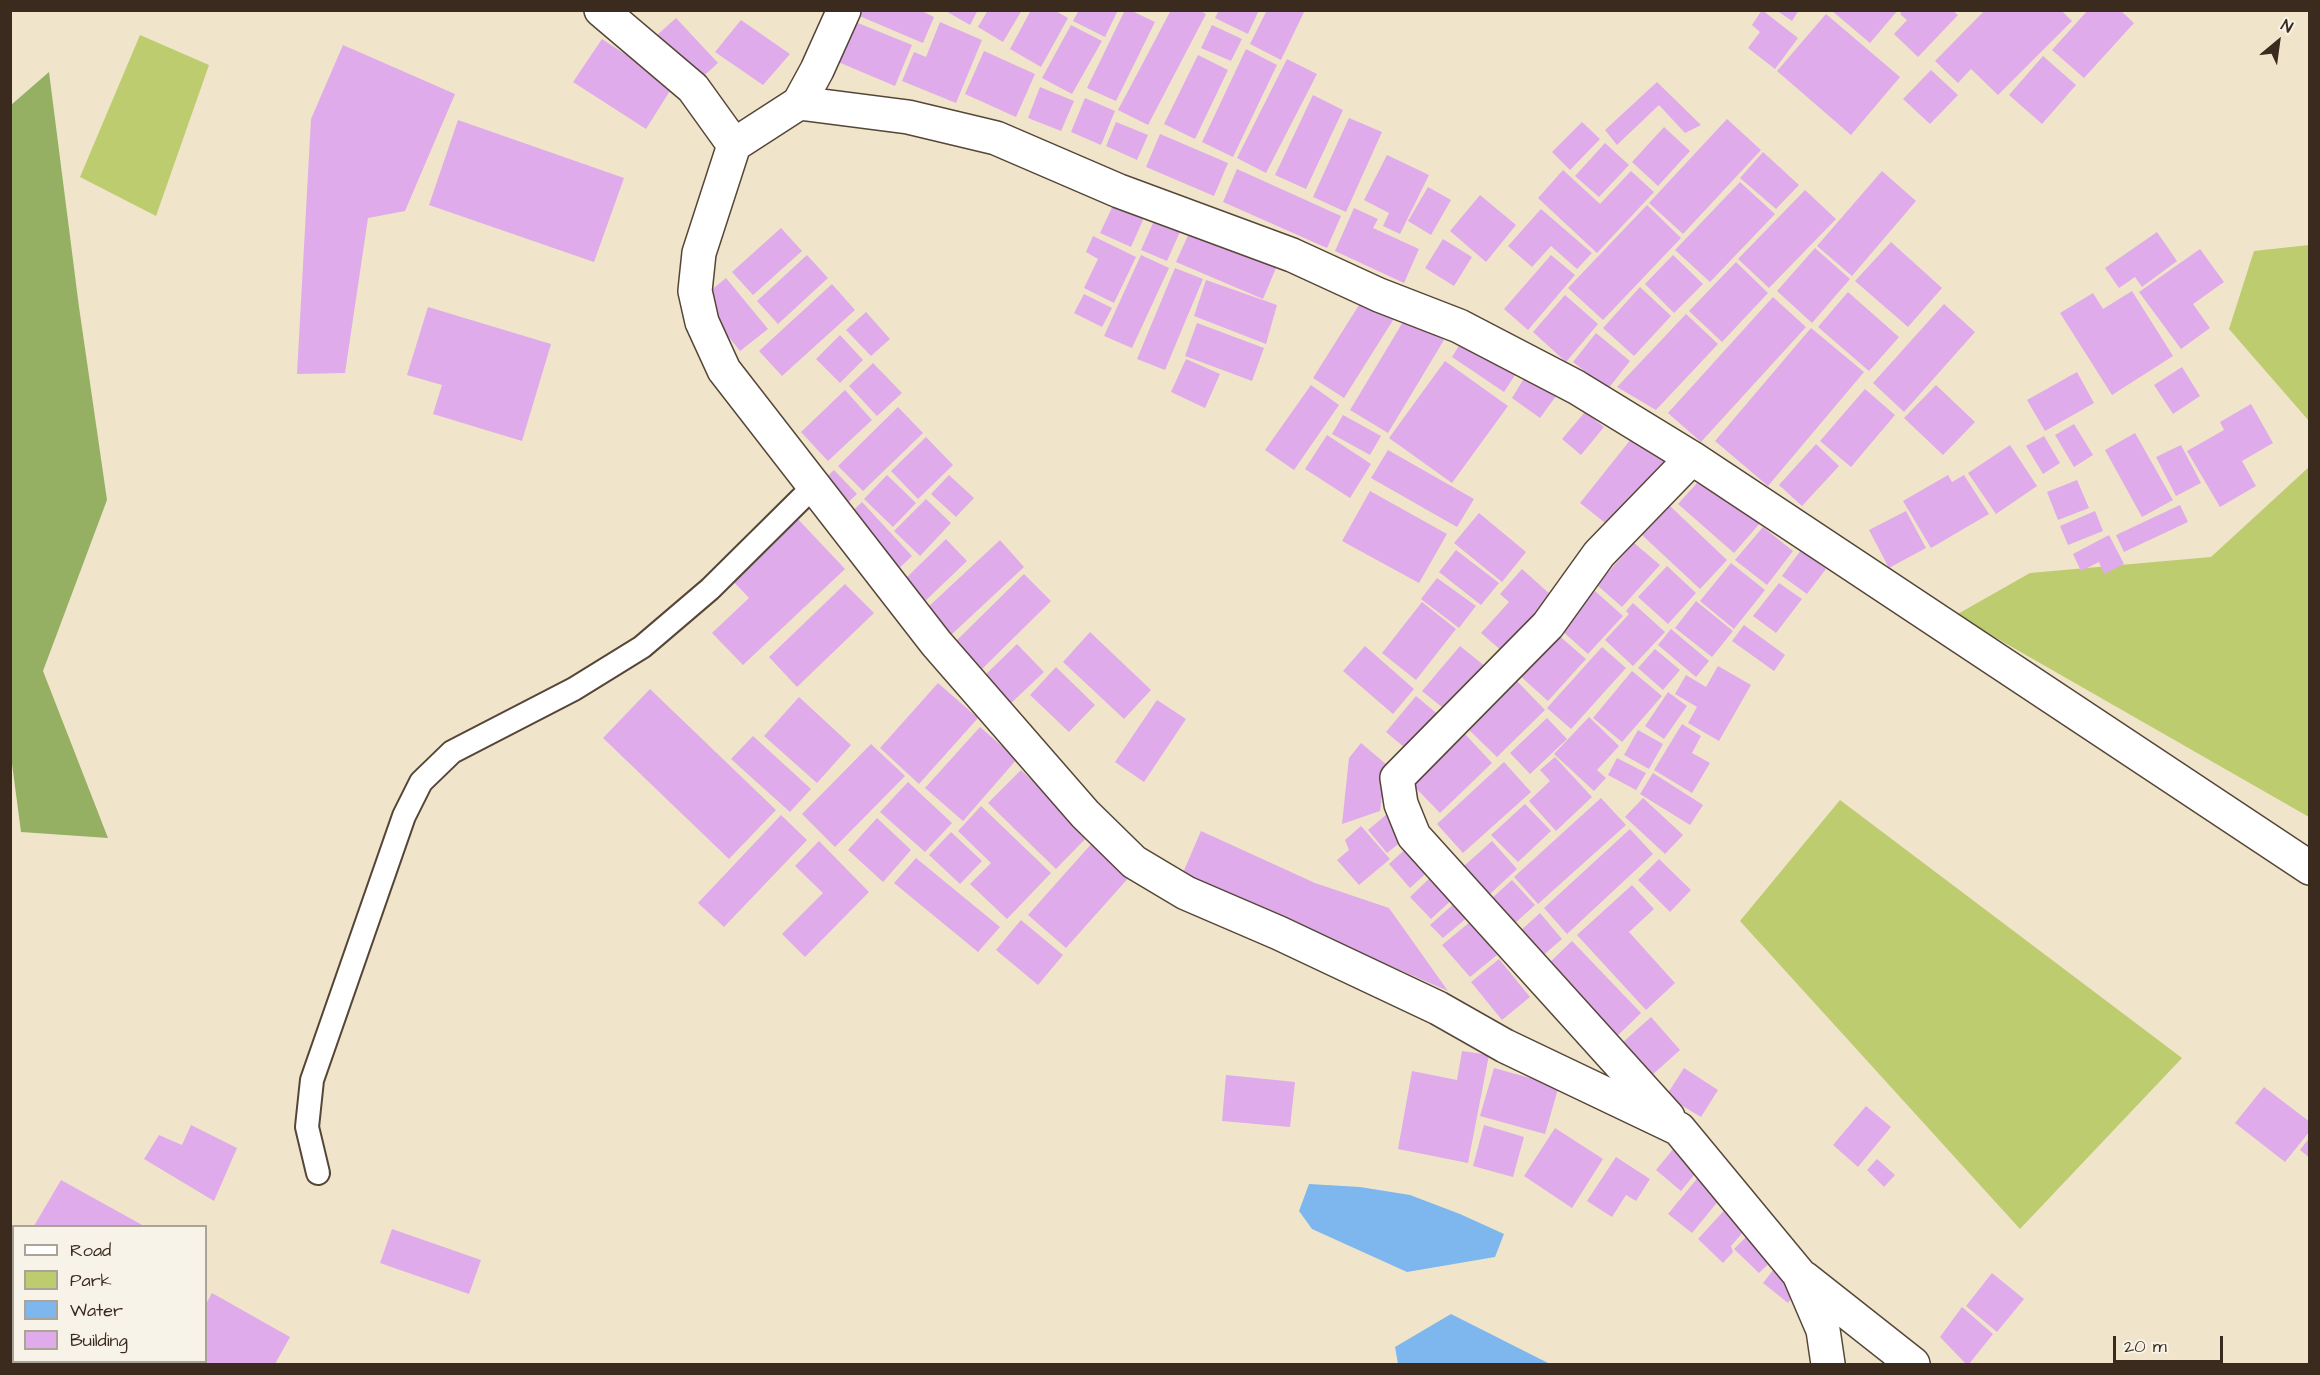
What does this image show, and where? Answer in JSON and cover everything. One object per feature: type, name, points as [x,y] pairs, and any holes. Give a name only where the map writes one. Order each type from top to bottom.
[{"type":"street","points":[[601,10],[693,88],[734,145]]},
{"type":"street","points":[[844,10],[818,70],[799,103],[734,145],[699,252],[695,291],[702,322],[724,369],[936,643],[1085,814],[1134,862],[1186,893],[1279,933],[1438,1008],[1505,1046],[1679,1129]]},
{"type":"street","points":[[799,103],[908,117],[996,138],[1119,191],[1292,255],[1379,295],[1459,326],[1576,387],[1692,458],[2310,868]]},
{"type":"street","points":[[1692,458],[1599,554],[1548,624],[1397,778],[1401,804],[1414,836],[1679,1129],[1800,1274],[1913,1365]]},
{"type":"street","points":[[1800,1274],[1823,1330],[1828,1365]]},
{"type":"lane","points":[[318,1173],[307,1127],[312,1080],[404,816],[421,782],[452,752],[574,689],[642,646],[710,589],[814,486]]},
{"type":"green space","points":[[140,35],[209,65],[156,216],[80,177]]},
{"type":"green space","points":[[49,72],[79,307],[107,500],[43,671],[108,838],[21,832],[11,756],[11,105]]},
{"type":"green space","points":[[2310,245],[2309,421],[2229,329],[2254,251]]},
{"type":"green space","points":[[2309,467],[2309,817],[1956,615],[2030,573],[2211,557]]},
{"type":"green space","points":[[1840,800],[2182,1058],[2020,1229],[1740,921]]},
{"type":"water","points":[[1309,1184],[1360,1187],[1410,1195],[1504,1234],[1495,1257],[1407,1272],[1312,1229],[1299,1211]]},
{"type":"water","points":[[1451,1314],[1550,1364],[1398,1364],[1395,1347]]},
{"type":"building","points":[[851,10],[920,10],[934,17],[923,43],[850,12]]},
{"type":"building","points":[[944,10],[978,10],[970,25]]},
{"type":"building","points":[[988,10],[1022,10],[1003,42],[978,27]]},
{"type":"building","points":[[1031,10],[1054,10],[1068,18],[1041,67],[1010,49]]},
{"type":"building","points":[[1079,10],[1118,10],[1105,37],[1073,21]]},
{"type":"building","points":[[1125,10],[1130,10],[1155,22],[1116,101],[1087,88]]},
{"type":"building","points":[[1171,10],[1199,10],[1206,14],[1148,125],[1118,110]]},
{"type":"building","points":[[1219,10],[1259,10],[1248,34],[1215,18]]},
{"type":"building","points":[[1267,10],[1305,10],[1281,60],[1250,44]]},
{"type":"building","points":[[1762,10],[1798,38],[1775,69],[1748,48],[1760,32],[1752,25]]},
{"type":"building","points":[[1776,10],[1799,10],[1792,21]]},
{"type":"building","points":[[1831,10],[1898,10],[1870,43]]},
{"type":"building","points":[[1903,10],[1952,10],[1958,15],[1918,57],[1894,34],[1907,20],[1900,14]]},
{"type":"building","points":[[1985,10],[2061,10],[2072,21],[1998,95],[1971,69],[1958,83],[1935,61]]},
{"type":"building","points":[[2088,10],[2120,10],[2134,23],[2084,78],[2052,50]]},
{"type":"building","points":[[1826,14],[1900,77],[1851,135],[1777,71]]},
{"type":"building","points":[[676,18],[718,63],[697,82],[656,36]]},
{"type":"building","points":[[848,19],[912,45],[895,86],[831,59]]},
{"type":"building","points":[[741,20],[790,54],[763,85],[715,52]]},
{"type":"building","points":[[940,22],[982,40],[956,103],[902,81],[914,52],[926,57]]},
{"type":"building","points":[[1071,25],[1102,41],[1072,94],[1042,78]]},
{"type":"building","points":[[1212,25],[1242,39],[1231,61],[1201,48]]},
{"type":"building","points":[[602,39],[673,86],[646,129],[573,82]]},
{"type":"building","points":[[343,45],[455,94],[405,211],[368,218],[345,373],[297,374],[311,119]]},
{"type":"building","points":[[1246,49],[1277,65],[1233,157],[1202,142]]},
{"type":"building","points":[[984,51],[1035,74],[1016,117],[965,94]]},
{"type":"building","points":[[1198,55],[1228,70],[1195,139],[1164,124]]},
{"type":"building","points":[[2043,56],[2076,85],[2042,124],[2009,95]]},
{"type":"building","points":[[1287,59],[1317,74],[1266,173],[1237,158]]},
{"type":"building","points":[[1931,70],[1958,95],[1930,124],[1903,99]]},
{"type":"building","points":[[1657,82],[1701,125],[1685,133],[1659,105],[1617,145],[1605,130]]},
{"type":"building","points":[[1040,87],[1074,101],[1061,131],[1028,118]]},
{"type":"building","points":[[1313,95],[1343,110],[1306,189],[1275,175]]},
{"type":"building","points":[[1085,98],[1115,111],[1101,145],[1071,132]]},
{"type":"building","points":[[1349,118],[1382,132],[1346,212],[1313,197]]},
{"type":"building","points":[[1727,119],[1761,150],[1683,234],[1649,203]]},
{"type":"building","points":[[458,120],[624,178],[594,262],[429,205]]},
{"type":"building","points":[[1116,122],[1148,135],[1137,160],[1106,146]]},
{"type":"building","points":[[1582,122],[1600,139],[1570,170],[1552,152]]},
{"type":"building","points":[[1664,127],[1690,151],[1658,186],[1632,162]]},
{"type":"building","points":[[1160,134],[1228,163],[1214,196],[1146,167]]},
{"type":"building","points":[[1605,143],[1629,165],[1599,197],[1575,176]]},
{"type":"building","points":[[1763,152],[1799,185],[1776,209],[1740,178]]},
{"type":"building","points":[[1387,155],[1429,175],[1400,234],[1383,226],[1389,213],[1364,200]]},
{"type":"building","points":[[1237,169],[1341,216],[1327,248],[1223,202]]},
{"type":"building","points":[[1563,170],[1600,204],[1631,171],[1654,192],[1597,253],[1538,198]]},
{"type":"building","points":[[1882,171],[1916,201],[1852,276],[1817,246]]},
{"type":"building","points":[[1740,182],[1775,214],[1710,282],[1675,250]]},
{"type":"building","points":[[1428,187],[1451,200],[1431,235],[1408,221]]},
{"type":"building","points":[[1805,190],[1836,219],[1769,288],[1738,259]]},
{"type":"building","points":[[1480,195],[1516,225],[1486,262],[1450,231]]},
{"type":"building","points":[[1117,197],[1147,211],[1131,247],[1100,233]]},
{"type":"building","points":[[1647,205],[1681,238],[1603,320],[1568,288]]},
{"type":"building","points":[[1354,208],[1378,219],[1373,228],[1419,249],[1404,283],[1335,251]]},
{"type":"building","points":[[1541,209],[1592,253],[1577,269],[1551,246],[1532,267],[1508,246]]},
{"type":"building","points":[[1157,214],[1183,225],[1167,261],[1141,250]]},
{"type":"building","points":[[781,228],[802,251],[753,295],[732,272]]},
{"type":"building","points":[[1190,231],[1276,268],[1263,299],[1176,262]]},
{"type":"building","points":[[2157,232],[2177,261],[2142,287],[2135,277],[2119,288],[2105,268]]},
{"type":"building","points":[[1093,236],[1136,257],[1114,303],[1084,288],[1098,259],[1086,252]]},
{"type":"building","points":[[1443,239],[1472,257],[1454,286],[1425,268]]},
{"type":"building","points":[[1891,242],[1942,288],[1908,327],[1855,281]]},
{"type":"building","points":[[1815,248],[1850,279],[1812,323],[1777,291]]},
{"type":"building","points":[[2200,249],[2224,282],[2193,304],[2210,328],[2181,349],[2139,292]]},
{"type":"building","points":[[807,255],[828,278],[778,324],[757,301]]},
{"type":"building","points":[[1141,255],[1169,268],[1132,348],[1104,336]]},
{"type":"building","points":[[1551,255],[1575,275],[1528,330],[1504,309]]},
{"type":"building","points":[[1673,255],[1703,284],[1674,313],[1645,284]]},
{"type":"building","points":[[1736,262],[1768,293],[1722,342],[1689,311]]},
{"type":"building","points":[[1175,268],[1203,279],[1165,370],[1137,359]]},
{"type":"building","points":[[726,278],[768,329],[740,351],[699,300]]},
{"type":"building","points":[[1206,280],[1277,305],[1266,344],[1194,316]]},
{"type":"building","points":[[832,284],[855,310],[782,376],[759,351]]},
{"type":"building","points":[[1640,287],[1671,316],[1634,356],[1603,328]]},
{"type":"building","points":[[2132,291],[2173,356],[2112,395],[2060,313],[2093,293],[2103,309]]},
{"type":"building","points":[[1848,292],[1899,337],[1869,371],[1818,327]]},
{"type":"building","points":[[1084,294],[1112,308],[1102,327],[1074,313]]},
{"type":"building","points":[[1565,295],[1598,324],[1566,362],[1533,332]]},
{"type":"building","points":[[1364,297],[1395,317],[1344,398],[1313,378]]},
{"type":"building","points":[[1773,297],[1806,327],[1701,442],[1668,413]]},
{"type":"building","points":[[1944,304],[1975,332],[1904,412],[1873,383]]},
{"type":"building","points":[[428,307],[551,344],[522,441],[433,414],[442,385],[407,375]]},
{"type":"building","points":[[866,312],[890,339],[871,356],[846,330]]},
{"type":"building","points":[[1686,314],[1718,344],[1656,410],[1617,387]]},
{"type":"building","points":[[1406,317],[1444,340],[1388,433],[1350,410]]},
{"type":"building","points":[[1197,323],[1264,348],[1252,381],[1185,356]]},
{"type":"building","points":[[1811,328],[1864,372],[1768,486],[1715,441]]},
{"type":"building","points":[[1596,333],[1630,361],[1608,389],[1573,362]]},
{"type":"building","points":[[840,335],[863,360],[840,383],[816,359]]},
{"type":"building","points":[[1465,336],[1519,369],[1504,392],[1452,357]]},
{"type":"building","points":[[1186,359],[1220,374],[1205,408],[1171,392]]},
{"type":"building","points":[[1445,361],[1508,406],[1452,483],[1389,438]]},
{"type":"building","points":[[873,363],[902,393],[877,416],[849,386]]},
{"type":"building","points":[[2182,367],[2200,396],[2173,414],[2154,385]]},
{"type":"building","points":[[1528,372],[1559,392],[1540,418],[1512,398]]},
{"type":"building","points":[[2077,372],[2094,403],[2045,431],[2027,400]]},
{"type":"building","points":[[1311,385],[1339,405],[1294,470],[1265,450]]},
{"type":"building","points":[[1936,385],[1975,422],[1943,455],[1904,418]]},
{"type":"building","points":[[1865,389],[1895,415],[1851,467],[1820,441]]},
{"type":"building","points":[[845,390],[872,420],[828,461],[801,432]]},
{"type":"building","points":[[2251,404],[2273,443],[2242,461],[2256,486],[2220,507],[2187,451],[2224,430],[2220,422]]},
{"type":"building","points":[[898,407],[923,433],[863,491],[838,466]]},
{"type":"building","points":[[1585,412],[1604,427],[1581,455],[1562,439]]},
{"type":"building","points":[[1343,415],[1381,436],[1370,455],[1332,434]]},
{"type":"building","points":[[2074,424],[2093,455],[2074,467],[2055,435]]},
{"type":"building","points":[[2135,433],[2173,500],[2142,517],[2105,450]]},
{"type":"building","points":[[1635,434],[1673,465],[1618,533],[1580,503]]},
{"type":"building","points":[[1327,435],[1371,464],[1350,498],[1305,469]]},
{"type":"building","points":[[2044,436],[2060,463],[2043,474],[2026,446]]},
{"type":"building","points":[[926,437],[953,465],[918,499],[891,471]]},
{"type":"building","points":[[1816,444],[1839,466],[1802,506],[1779,485]]},
{"type":"building","points":[[2010,445],[2037,486],[1996,514],[1968,473]]},
{"type":"building","points":[[2181,445],[2201,483],[2176,496],[2156,457]]},
{"type":"building","points":[[1388,450],[1474,499],[1457,527],[1371,478]]},
{"type":"building","points":[[834,470],[857,494],[840,510],[817,486]]},
{"type":"building","points":[[1706,473],[1761,522],[1734,553],[1678,504]]},
{"type":"building","points":[[887,475],[916,503],[893,527],[864,499]]},
{"type":"building","points":[[949,475],[974,498],[956,517],[931,494]]},
{"type":"building","points":[[1948,475],[1952,482],[1964,475],[1989,514],[1931,548],[1903,501]]},
{"type":"building","points":[[2077,480],[2089,508],[2058,520],[2047,492]]},
{"type":"building","points":[[1370,491],[1447,534],[1419,583],[1342,541]]},
{"type":"building","points":[[926,499],[951,523],[920,556],[894,531]]},
{"type":"building","points":[[862,502],[912,556],[892,575],[842,521]]},
{"type":"building","points":[[2180,505],[2188,522],[2124,552],[2116,535]]},
{"type":"building","points":[[1670,506],[1727,560],[1700,589],[1642,535]]},
{"type":"building","points":[[1906,511],[1926,548],[1889,568],[1869,530]]},
{"type":"building","points":[[2095,511],[2103,531],[2068,545],[2060,526]]},
{"type":"building","points":[[1479,513],[1526,552],[1502,582],[1454,543]]},
{"type":"building","points":[[796,517],[845,569],[743,665],[712,633],[749,598],[730,578]]},
{"type":"building","points":[[1763,527],[1793,551],[1767,585],[1735,560]]},
{"type":"building","points":[[2109,535],[2124,564],[2104,574],[2099,562],[2081,571],[2073,554]]},
{"type":"building","points":[[946,539],[967,561],[921,605],[900,584]]},
{"type":"building","points":[[1000,540],[1024,567],[950,636],[926,609]]},
{"type":"building","points":[[1634,543],[1660,565],[1622,607],[1597,585]]},
{"type":"building","points":[[1456,550],[1499,583],[1481,605],[1439,572]]},
{"type":"building","points":[[1801,550],[1826,569],[1807,594],[1782,576]]},
{"type":"building","points":[[1731,563],[1765,590],[1734,629],[1700,601]]},
{"type":"building","points":[[1667,566],[1696,593],[1668,624],[1638,597]]},
{"type":"building","points":[[1522,569],[1552,596],[1502,651],[1481,633],[1509,602],[1500,594]]},
{"type":"building","points":[[1024,574],[1051,601],[977,674],[950,647]]},
{"type":"building","points":[[1437,578],[1476,606],[1459,628],[1421,599]]},
{"type":"building","points":[[1779,583],[1802,599],[1776,633],[1753,616]]},
{"type":"building","points":[[845,584],[874,613],[797,687],[769,657]]},
{"type":"building","points":[[1595,591],[1623,616],[1588,654],[1560,629]]},
{"type":"building","points":[[1696,601],[1733,631],[1712,657],[1675,628]]},
{"type":"building","points":[[1422,602],[1456,629],[1416,680],[1382,653]]},
{"type":"building","points":[[1633,603],[1665,632],[1633,666],[1605,640],[1629,614],[1626,611]]},
{"type":"building","points":[[1744,625],[1785,655],[1774,671],[1732,641]]},
{"type":"building","points":[[1671,629],[1709,661],[1696,677],[1658,645]]},
{"type":"building","points":[[1090,632],[1151,690],[1124,719],[1063,662]]},
{"type":"building","points":[[1556,633],[1586,659],[1548,701],[1518,674]]},
{"type":"building","points":[[1017,644],[1044,672],[1007,707],[980,680]]},
{"type":"building","points":[[1365,646],[1414,689],[1393,714],[1343,671]]},
{"type":"building","points":[[1460,646],[1486,667],[1448,712],[1422,691]]},
{"type":"building","points":[[1602,647],[1626,668],[1571,729],[1547,708]]},
{"type":"building","points":[[1655,649],[1680,670],[1663,690],[1638,668]]},
{"type":"building","points":[[1718,666],[1751,685],[1719,741],[1688,723],[1697,707],[1675,694],[1686,675],[1706,687]]},
{"type":"building","points":[[1056,667],[1095,705],[1069,732],[1030,695]]},
{"type":"building","points":[[1632,671],[1662,696],[1622,742],[1593,718]]},
{"type":"building","points":[[1516,680],[1545,710],[1497,757],[1467,728]]},
{"type":"building","points":[[938,683],[978,718],[919,784],[880,748]]},
{"type":"building","points":[[650,689],[776,810],[729,859],[603,738]]},
{"type":"building","points":[[1668,692],[1687,706],[1664,739],[1645,726]]},
{"type":"building","points":[[1416,696],[1441,717],[1411,753],[1386,732]]},
{"type":"building","points":[[799,697],[851,745],[817,783],[764,736]]},
{"type":"building","points":[[1157,700],[1186,719],[1144,782],[1115,762]]},
{"type":"building","points":[[1589,717],[1619,746],[1597,770],[1606,778],[1594,791],[1554,754]]},
{"type":"building","points":[[1547,718],[1567,739],[1530,774],[1510,753]]},
{"type":"building","points":[[1682,724],[1701,736],[1692,753],[1710,763],[1692,793],[1654,770]]},
{"type":"building","points":[[980,727],[1017,759],[963,821],[925,788]]},
{"type":"building","points":[[1638,730],[1663,744],[1649,769],[1624,755]]},
{"type":"building","points":[[1464,733],[1492,763],[1440,813],[1411,783]]},
{"type":"building","points":[[753,736],[811,789],[790,812],[731,759]]},
{"type":"building","points":[[1361,743],[1386,764],[1380,811],[1342,824],[1349,758]]},
{"type":"building","points":[[871,744],[905,776],[835,847],[802,814]]},
{"type":"building","points":[[1555,757],[1592,797],[1556,831],[1529,801],[1550,781],[1540,770]]},
{"type":"building","points":[[1617,758],[1646,773],[1636,790],[1608,775]]},
{"type":"building","points":[[1504,762],[1531,792],[1463,853],[1437,824]]},
{"type":"building","points":[[1021,770],[1089,835],[1056,869],[988,803]]},
{"type":"building","points":[[1653,773],[1703,805],[1690,825],[1640,794]]},
{"type":"building","points":[[908,782],[952,823],[925,852],[880,812]]},
{"type":"building","points":[[1601,798],[1626,825],[1538,904],[1514,877]]},
{"type":"building","points":[[1643,798],[1683,835],[1665,854],[1625,817]]},
{"type":"building","points":[[1525,804],[1551,831],[1518,862],[1491,835]]},
{"type":"building","points":[[981,806],[1051,873],[1007,919],[970,884],[991,863],[958,831]]},
{"type":"building","points":[[1387,814],[1406,838],[1387,853],[1368,830]]},
{"type":"building","points":[[781,815],[807,840],[724,927],[698,903]]},
{"type":"building","points":[[877,818],[911,850],[883,882],[848,850]]},
{"type":"building","points":[[1361,826],[1390,859],[1359,885],[1337,860],[1349,850],[1345,840]]},
{"type":"building","points":[[1630,829],[1653,854],[1567,934],[1544,908]]},
{"type":"building","points":[[1201,831],[1315,883],[1389,908],[1448,991],[1182,875]]},
{"type":"building","points":[[951,832],[982,861],[960,884],[929,855]]},
{"type":"building","points":[[819,841],[869,892],[805,957],[782,934],[823,893],[795,866]]},
{"type":"building","points":[[1492,841],[1517,869],[1490,894],[1464,866]]},
{"type":"building","points":[[1093,842],[1131,875],[1066,948],[1028,915]]},
{"type":"building","points":[[1412,843],[1433,867],[1410,888],[1389,864]]},
{"type":"building","points":[[916,858],[1000,927],[978,952],[894,883]]},
{"type":"building","points":[[1659,859],[1691,890],[1670,912],[1638,880]]},
{"type":"building","points":[[1435,873],[1456,896],[1431,919],[1410,897]]},
{"type":"building","points":[[1512,880],[1535,905],[1514,924],[1491,899]]},
{"type":"building","points":[[1632,885],[1654,909],[1629,932],[1675,983],[1646,1010],[1577,935]]},
{"type":"building","points":[[1457,901],[1470,915],[1443,938],[1430,925]]},
{"type":"building","points":[[1540,913],[1562,939],[1540,958],[1518,933]]},
{"type":"building","points":[[1021,920],[1063,955],[1038,985],[996,950]]},
{"type":"building","points":[[1470,922],[1497,955],[1470,977],[1442,945]]},
{"type":"building","points":[[1572,941],[1641,1013],[1614,1039],[1545,967]]},
{"type":"building","points":[[1499,959],[1530,997],[1502,1020],[1471,982]]},
{"type":"building","points":[[1651,1017],[1680,1050],[1651,1076],[1622,1043]]},
{"type":"building","points":[[1462,1051],[1489,1055],[1468,1163],[1398,1149],[1412,1071],[1457,1080]]},
{"type":"building","points":[[1533,1067],[1562,1075],[1545,1134],[1480,1116],[1494,1068],[1530,1078]]},
{"type":"building","points":[[1684,1068],[1718,1090],[1701,1117],[1666,1096]]},
{"type":"building","points":[[1226,1075],[1295,1082],[1290,1127],[1222,1121]]},
{"type":"building","points":[[2264,1087],[2310,1122],[2310,1131],[2285,1162],[2235,1123]]},
{"type":"building","points":[[1866,1106],[1891,1127],[1858,1167],[1833,1145]]},
{"type":"building","points":[[191,1125],[237,1148],[214,1201],[144,1159],[159,1135],[182,1145]]},
{"type":"building","points":[[1484,1125],[1524,1137],[1513,1177],[1473,1166]]},
{"type":"building","points":[[1555,1128],[1603,1159],[1572,1208],[1524,1176]]},
{"type":"building","points":[[2310,1137],[2310,1158],[2300,1150]]},
{"type":"building","points":[[1674,1148],[1699,1169],[1681,1191],[1656,1170]]},
{"type":"building","points":[[1616,1157],[1650,1179],[1636,1201],[1626,1195],[1612,1217],[1587,1201]]},
{"type":"building","points":[[1877,1159],[1895,1175],[1884,1187],[1867,1170]]},
{"type":"building","points":[[1700,1175],[1724,1194],[1692,1233],[1668,1214]]},
{"type":"building","points":[[61,1180],[142,1225],[35,1225]]},
{"type":"building","points":[[1730,1204],[1751,1223],[1731,1246],[1733,1252],[1723,1263],[1698,1239]]},
{"type":"building","points":[[392,1229],[481,1260],[469,1294],[380,1263]]},
{"type":"building","points":[[1754,1229],[1779,1254],[1759,1273],[1734,1249]]},
{"type":"building","points":[[10,1244],[12,1246],[12,1363],[85,1364],[10,1364]]},
{"type":"building","points":[[1777,1265],[1802,1285],[1788,1303],[1763,1283]]},
{"type":"building","points":[[1992,1273],[2024,1299],[1997,1332],[1966,1306]]},
{"type":"building","points":[[212,1293],[290,1337],[275,1364],[171,1364],[207,1363],[207,1302]]},
{"type":"building","points":[[1962,1307],[1993,1334],[1969,1364],[1966,1364],[1940,1337]]}]
